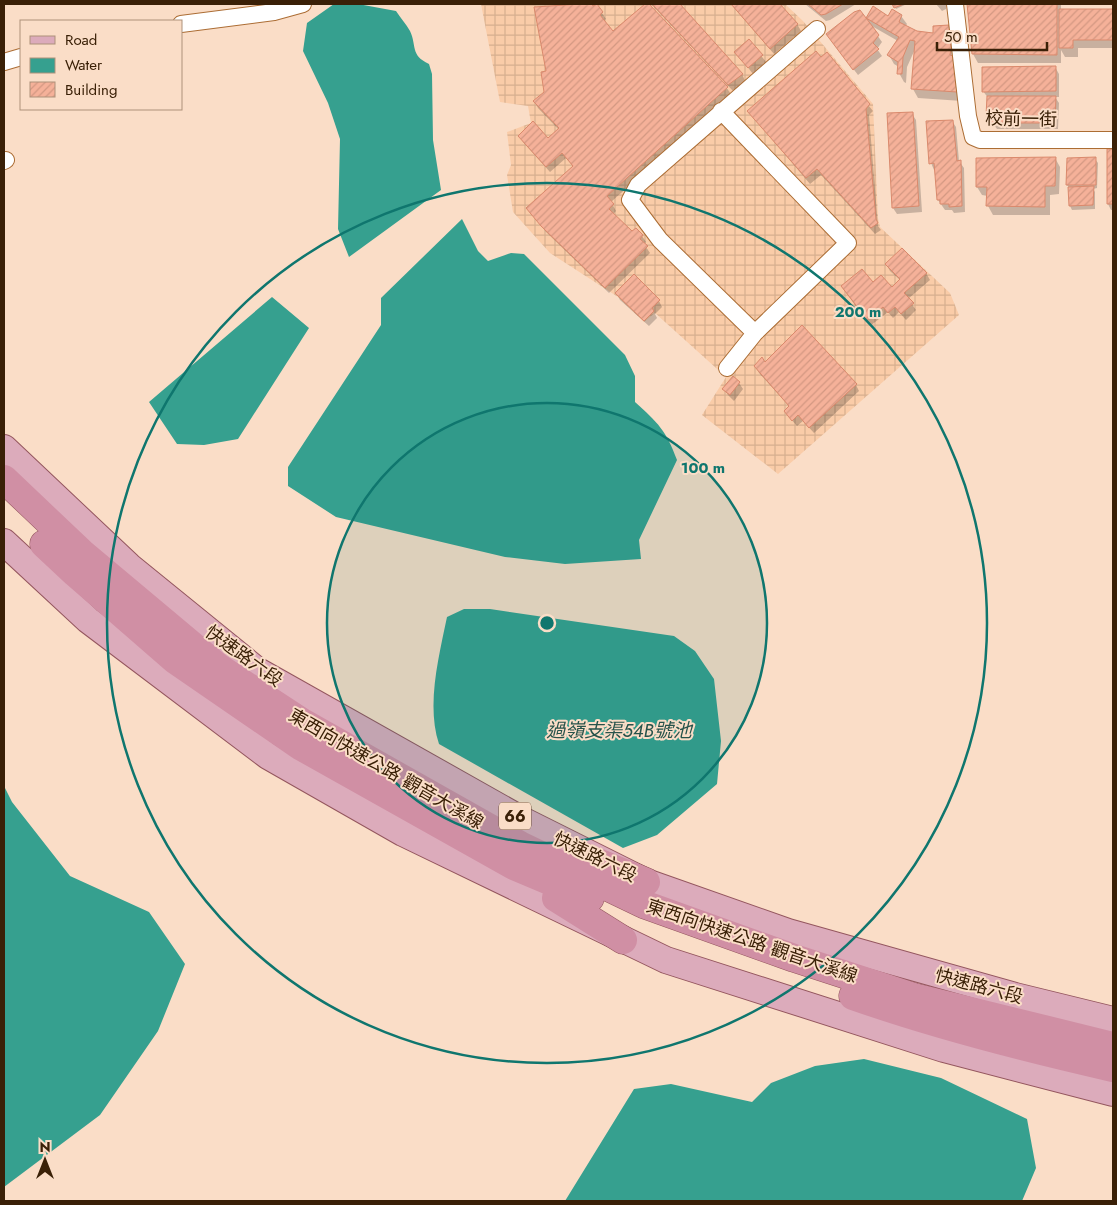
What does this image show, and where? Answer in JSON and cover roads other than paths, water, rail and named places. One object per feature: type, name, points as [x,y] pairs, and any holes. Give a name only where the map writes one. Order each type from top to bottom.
[{"type":"highway","name":"東西向快速公路 觀音大溪線","points":[[4,479],[82,553],[218,667],[514,866],[677,936],[902,1013],[1046,1053],[1113,1068]]},
{"type":"highway","name":"東西向快速公路 觀音大溪線","points":[[4,505],[75,573],[175,660],[300,746],[520,845],[643,904],[794,958],[914,996],[1113,1046]]},
{"type":"highway","points":[[412,798],[646,882]]},
{"type":"highway","points":[[412,798],[623,940]]},
{"type":"main road","name":"快速路六段","points":[[4,448],[129,566],[258,671],[526,822],[646,882],[788,932],[1015,996],[1113,1020]]},
{"type":"main road","points":[[4,542],[88,620],[268,756],[403,833],[666,960],[935,1046],[1113,1093]]},
{"type":"street","points":[[182,24],[274,12],[303,4]]},
{"type":"street","name":"校前一街","points":[[955,4],[968,116],[973,137],[980,140],[1113,140]]},
{"type":"street","points":[[755,333],[660,240],[630,200],[638,185],[817,29]]},
{"type":"street","points":[[4,62],[20,57]]},
{"type":"street","points":[[721,111],[848,243],[755,333],[727,368]]},
{"type":"water","points":[[334,4],[358,4],[396,11],[410,31],[416,54],[429,64],[432,74],[433,140],[441,190],[349,257],[338,229],[340,139],[328,103],[303,51],[307,23]]},
{"type":"water","points":[[462,219],[478,251],[488,261],[511,253],[524,254],[625,355],[635,376],[635,402],[665,434],[677,460],[639,540],[641,559],[565,564],[505,557],[336,517],[288,486],[288,467],[381,325],[381,298]]},
{"type":"water","points":[[272,297],[309,328],[238,439],[204,445],[177,444],[149,402]]},
{"type":"water","name":"過嶺支渠54B號池","points":[[464,609],[490,609],[674,636],[695,651],[714,679],[721,741],[717,784],[657,835],[623,848],[439,744],[435,729],[434,713],[435,680],[447,617]]},
{"type":"water","points":[[4,786],[12,802],[70,876],[149,912],[185,964],[158,1031],[100,1115],[4,1187]]},
{"type":"water","points":[[864,1059],[941,1078],[1027,1119],[1036,1168],[1022,1201],[565,1201],[634,1089],[671,1084],[752,1102],[771,1083],[815,1066]]}]
